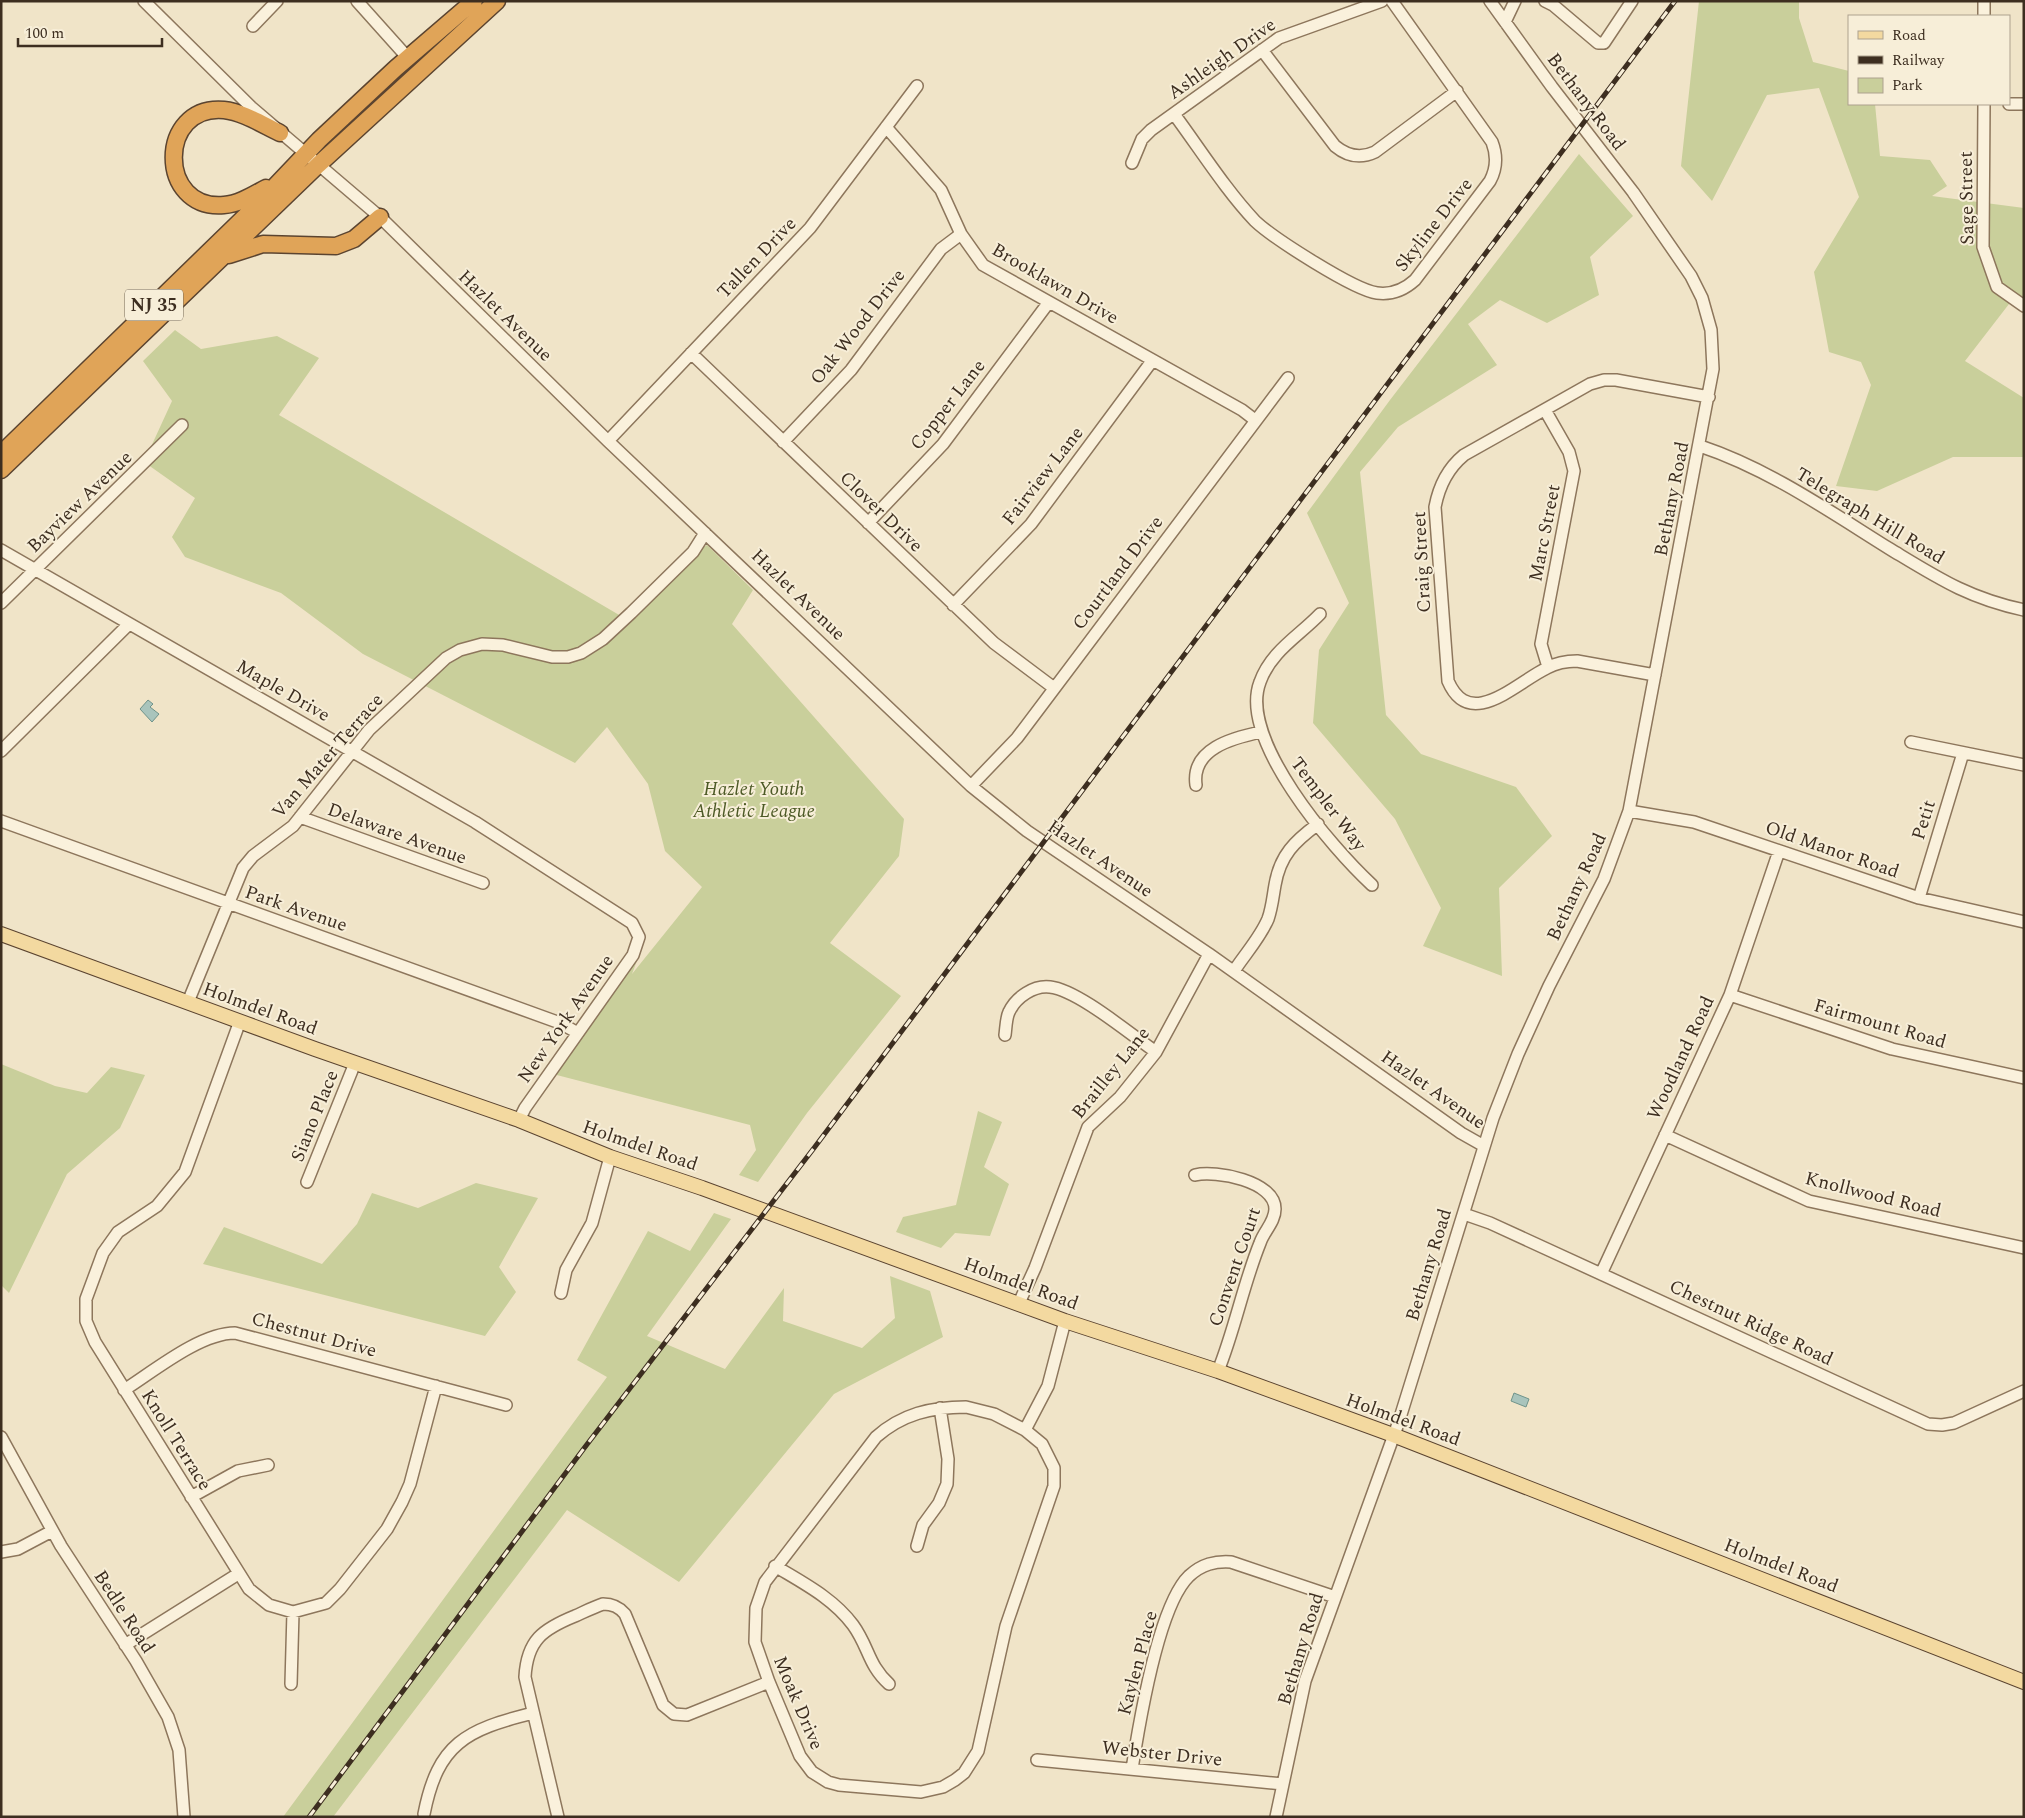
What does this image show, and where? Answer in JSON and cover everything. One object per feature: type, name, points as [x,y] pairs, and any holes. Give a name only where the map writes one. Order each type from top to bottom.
[{"type":"highway","name":"NJ 35","points":[[1,454],[259,203],[275,184],[306,154],[408,58],[474,1]]},
{"type":"highway","name":"NJ 35","points":[[1,470],[318,165],[497,1]]},
{"type":"highway","points":[[275,184],[238,202],[220,205],[207,203],[192,196],[180,183],[173,167],[172,157],[174,145],[183,127],[197,116],[212,110],[233,112],[280,133]]},
{"type":"highway","points":[[226,255],[263,244],[336,246],[354,239],[380,217]]},
{"type":"main road","name":"Holmdel Road","points":[[1,934],[355,1063],[519,1120],[610,1157],[702,1188],[1066,1322],[1218,1371],[1393,1435],[2024,1682]]},
{"type":"street","name":"Hazlet Avenue","points":[[144,1],[225,82],[280,133],[380,217],[608,441],[971,786],[1027,831],[1234,971],[1461,1133],[1484,1146]]},
{"type":"street","points":[[254,26],[277,1]]},
{"type":"street","points":[[357,1],[408,58]]},
{"type":"street","name":"Ashleigh Drive","points":[[1132,163],[1142,139],[1262,50],[1289,33],[1358,12],[1382,1]]},
{"type":"street","name":"Skyline Drive","points":[[1174,114],[1243,206],[1263,228],[1289,246],[1366,290],[1384,294],[1403,290],[1415,280],[1492,177],[1496,157],[1492,142],[1392,1]]},
{"type":"street","name":"Bethany Road","points":[[1276,1817],[1305,1681],[1393,1435],[1484,1146],[1518,1054],[1549,986],[1604,879],[1629,811],[1700,446],[1713,369],[1713,344],[1707,314],[1691,276],[1633,192],[1490,1]]},
{"type":"street","points":[[1505,22],[1514,1]]},
{"type":"street","points":[[1545,1],[1554,5],[1598,44],[1604,42],[1632,1]]},
{"type":"street","points":[[1984,1],[1984,15]]},
{"type":"street","points":[[1262,50],[1335,146],[1352,156],[1375,152],[1457,91]]},
{"type":"street","name":"Tallen Drive","points":[[608,441],[810,228],[917,86]]},
{"type":"street","points":[[2010,104],[2024,104]]},
{"type":"street","name":"Sage Street","points":[[1984,105],[1983,247],[1998,287],[2024,306]]},
{"type":"street","name":"Brooklawn Drive","points":[[886,127],[941,190],[961,234],[983,265],[1242,410],[1255,420]]},
{"type":"street","name":"Oak Wood Drive","points":[[783,442],[851,370],[941,250],[961,234]]},
{"type":"street","name":"Copper Lane","points":[[868,523],[943,444],[1049,302]]},
{"type":"street","name":"Clover Drive","points":[[691,353],[994,643],[1054,688]]},
{"type":"street","name":"Fairview Lane","points":[[953,605],[1031,524],[1152,361]]},
{"type":"street","name":"Courtland Drive","points":[[971,786],[1016,738],[1288,378]]},
{"type":"street","name":"Craig Street","points":[[1655,675],[1577,661],[1548,667],[1489,702],[1480,704],[1465,702],[1452,690],[1448,681],[1434,515],[1438,492],[1447,473],[1469,451],[1590,384],[1604,380],[1616,380],[1709,397]]},
{"type":"street","name":"Marc Street","points":[[1545,410],[1569,452],[1574,471],[1541,644],[1548,667]]},
{"type":"street","name":"Bayview Avenue","points":[[1,603],[182,425]]},
{"type":"street","name":"Telegraph Hill Road","points":[[1700,446],[1734,457],[1783,484],[1949,585],[1985,601],[2024,610]]},
{"type":"street","name":"Van Mater Terrace","points":[[188,1002],[228,903],[247,862],[282,836],[300,817],[369,730],[433,668],[460,650],[482,644],[495,644],[560,658],[589,649],[631,613],[693,552],[705,532]]},
{"type":"street","name":"Maple Drive","points":[[1,550],[475,822],[623,916],[632,923],[639,937]]},
{"type":"street","name":"Templer Way","points":[[1320,614],[1285,644],[1262,676],[1256,703],[1260,732],[1284,776],[1318,824],[1356,870],[1372,885]]},
{"type":"street","points":[[1,751],[129,624]]},
{"type":"street","points":[[1196,786],[1199,764],[1210,750],[1231,740],[1260,732]]},
{"type":"street","points":[[1910,742],[2024,766]]},
{"type":"street","name":"Petit","points":[[1919,898],[1963,753]]},
{"type":"street","name":"Old Manor Road","points":[[1629,811],[1694,822],[1919,898],[2024,922]]},
{"type":"street","name":"Delaware Avenue","points":[[300,817],[483,883]]},
{"type":"street","name":"Park Avenue","points":[[1,821],[560,1023],[578,1033]]},
{"type":"street","points":[[1234,971],[1267,920],[1272,905],[1277,871],[1282,858],[1294,842],[1318,824]]},
{"type":"street","name":"Woodland Road","points":[[1601,1274],[1730,995],[1779,851]]},
{"type":"street","name":"New York Avenue","points":[[519,1120],[525,1108],[632,955],[639,937]]},
{"type":"street","name":"Brailley Lane","points":[[1019,1304],[1035,1268],[1088,1127],[1120,1097],[1156,1052],[1209,954]]},
{"type":"street","points":[[1005,1035],[1009,1012],[1017,1001],[1027,992],[1049,987],[1072,994],[1156,1052]]},
{"type":"street","name":"Fairmount Road","points":[[1730,995],[1892,1049],[2024,1078]]},
{"type":"street","name":"Knoll Terrace","points":[[240,1021],[185,1172],[157,1206],[124,1226],[112,1238],[88,1289],[85,1310],[89,1331],[238,1574],[259,1599],[293,1612]]},
{"type":"street","name":"Siano Place","points":[[308,1182],[355,1063]]},
{"type":"street","name":"Knollwood Road","points":[[1665,1135],[1809,1201],[2024,1248]]},
{"type":"street","points":[[561,1293],[566,1270],[592,1223],[610,1157]]},
{"type":"street","name":"Convent Court","points":[[1195,1176],[1218,1173],[1263,1188],[1272,1196],[1275,1210],[1274,1218],[1259,1244],[1227,1349],[1218,1371]]},
{"type":"street","name":"Chestnut Ridge Road","points":[[1464,1214],[1490,1223],[1928,1424],[1942,1425],[1954,1423],[2024,1391]]},
{"type":"street","points":[[1025,1430],[1048,1386],[1066,1322]]},
{"type":"street","name":"Chestnut Drive","points":[[124,1390],[202,1340],[226,1333],[244,1334],[506,1404]]},
{"type":"street","points":[[291,1684],[293,1612],[311,1608],[331,1599],[394,1518],[410,1484],[436,1386]]},
{"type":"street","name":"Moak Drive","points":[[966,1407],[984,1410],[1025,1430],[1042,1444],[1050,1458],[1055,1473],[1054,1491],[1006,1626],[978,1751],[964,1773],[943,1787],[921,1792],[839,1785],[828,1782],[812,1772],[803,1760],[769,1682],[755,1642],[755,1617],[761,1592],[775,1566],[876,1437],[913,1413],[940,1408],[966,1407]]},
{"type":"street","points":[[918,1546],[923,1526],[939,1503],[947,1484],[948,1460],[940,1408]]},
{"type":"street","name":"Bedle Road","points":[[1,1437],[52,1531],[125,1645],[174,1729],[179,1750],[184,1817]]},
{"type":"street","points":[[191,1497],[238,1471],[268,1465]]},
{"type":"street","points":[[1,1552],[18,1549],[52,1531]]},
{"type":"street","name":"Kaylen Place","points":[[1132,1769],[1160,1636],[1176,1597],[1189,1576],[1205,1565],[1232,1562],[1335,1597]]},
{"type":"street","points":[[775,1566],[825,1597],[840,1610],[860,1636],[877,1673],[889,1684]]},
{"type":"street","points":[[125,1645],[238,1574]]},
{"type":"street","points":[[558,1817],[532,1713],[526,1677],[528,1657],[534,1643],[553,1625],[604,1604],[615,1606],[625,1614],[663,1705],[674,1714],[687,1715],[769,1682]]},
{"type":"street","points":[[424,1814],[433,1777],[442,1760],[455,1745],[486,1726],[532,1713]]},
{"type":"street","name":"Webster Drive","points":[[1038,1760],[1282,1784]]},
{"type":"green space","points":[[1699,1],[1799,1],[1799,18],[1813,62],[1848,71],[1848,105],[1875,105],[1880,156],[1930,160],[1947,186],[1932,196],[2024,208],[2024,298],[2009,304],[1965,361],[2024,398],[2024,457],[1953,457],[1877,491],[1836,486],[1871,385],[1861,362],[1829,352],[1814,272],[1859,197],[1819,88],[1767,95],[1712,201],[1681,166]]},
{"type":"green space","points":[[1579,154],[1633,216],[1590,257],[1599,295],[1547,323],[1500,300],[1468,324],[1497,365],[1398,427],[1360,472],[1386,715],[1421,754],[1516,787],[1552,836],[1499,888],[1502,976],[1423,946],[1441,908],[1395,819],[1313,723],[1319,650],[1349,603],[1307,513],[1390,400]]},
{"type":"green space","name":"Hazlet Youth Athletic League","points":[[175,330],[201,349],[277,336],[319,358],[279,415],[626,619],[681,563],[707,545],[753,590],[732,624],[904,819],[899,856],[830,943],[901,996],[807,1113],[758,1182],[739,1175],[756,1150],[750,1125],[549,1073],[645,939],[632,974],[702,887],[665,851],[648,784],[607,727],[575,763],[363,654],[281,593],[185,557],[172,537],[195,498],[144,462],[172,401],[143,361]]},
{"type":"green space","points":[[1,1064],[55,1086],[87,1093],[111,1067],[145,1075],[120,1128],[67,1174],[9,1293],[1,1285]]},
{"type":"green space","points":[[978,1111],[1002,1122],[984,1167],[1009,1184],[990,1236],[955,1233],[941,1248],[896,1232],[903,1217],[956,1205]]},
{"type":"green space","points":[[476,1183],[538,1198],[499,1267],[516,1292],[485,1336],[203,1264],[224,1227],[322,1264],[357,1224],[372,1193],[418,1208]]},
{"type":"green space","points":[[714,1213],[731,1219],[647,1336],[725,1369],[784,1288],[783,1321],[862,1348],[895,1318],[890,1276],[930,1291],[943,1337],[834,1394],[679,1582],[567,1510],[333,1817],[283,1817],[607,1377],[577,1360],[648,1231],[690,1251]]},
{"type":"water","points":[[148,700],[153,704],[150,707],[159,714],[152,722],[140,709]]},
{"type":"water","points":[[1514,1393],[1529,1399],[1526,1407],[1511,1401]]},
{"type":"railway","points":[[309,1817],[585,1447],[814,1148],[1675,1]]}]
